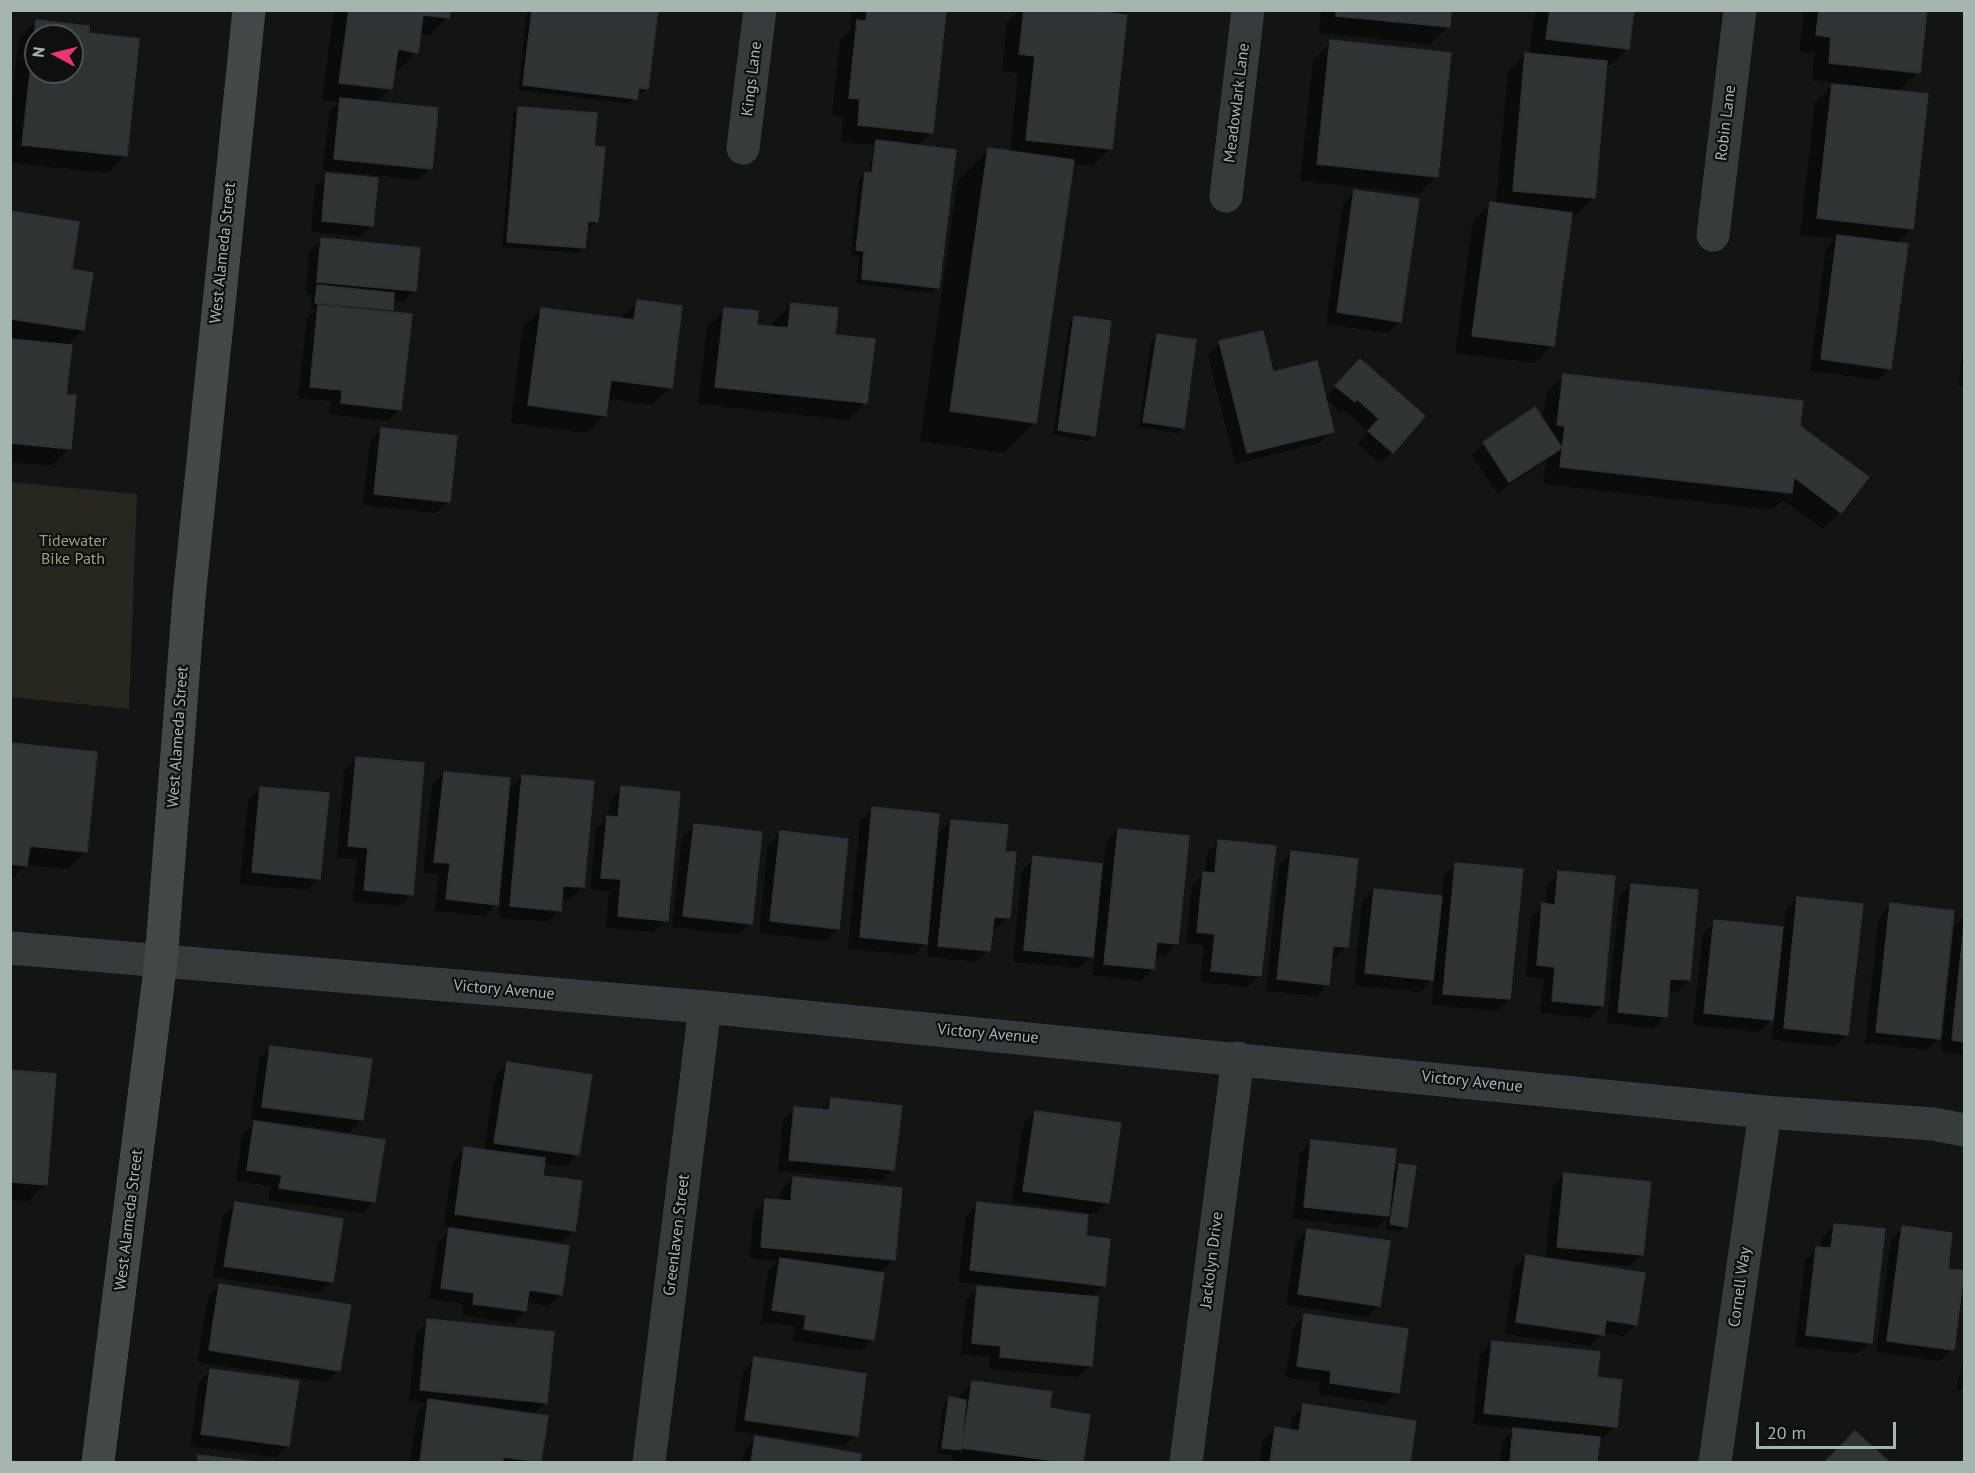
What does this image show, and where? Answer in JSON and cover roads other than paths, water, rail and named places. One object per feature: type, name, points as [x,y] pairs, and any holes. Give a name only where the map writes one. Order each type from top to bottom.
[{"type":"street","name":"West Alameda Street","points":[[99,1462],[161,961],[189,598],[249,10]]},
{"type":"street","name":"Kings Lane","points":[[743,148],[760,10]]},
{"type":"street","name":"Meadowlark Lane","points":[[1226,196],[1248,10]]},
{"type":"street","name":"Robin Lane","points":[[1713,235],[1740,10]]},
{"type":"street","name":"Victory Avenue","points":[[10,948],[705,1007],[1765,1112],[1933,1124],[1965,1130]]},
{"type":"street","name":"Greenlaven Street","points":[[649,1462],[705,1007]]},
{"type":"street","name":"Jackolyn Drive","points":[[1186,1462],[1238,1058]]},
{"type":"street","name":"Cornell Way","points":[[1715,1462],[1765,1112]]},
{"type":"park label","name":"Tidewater Bike Path","points":[[73,550]]}]
